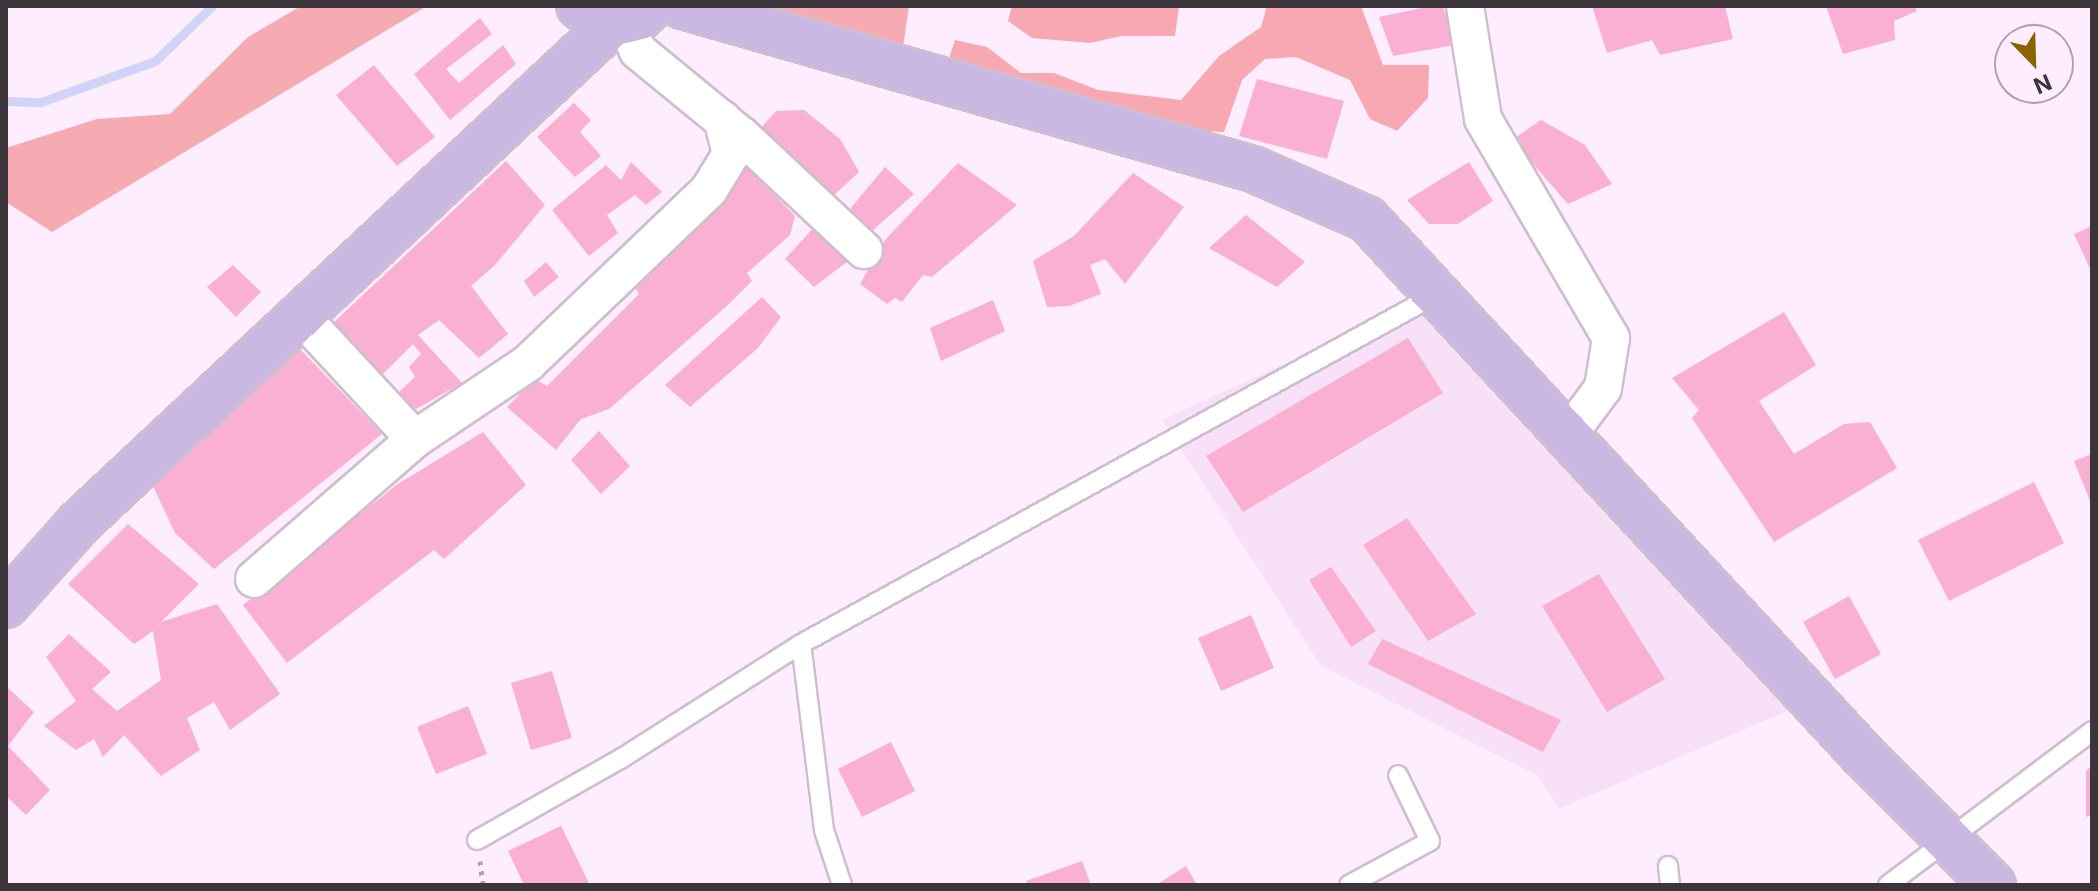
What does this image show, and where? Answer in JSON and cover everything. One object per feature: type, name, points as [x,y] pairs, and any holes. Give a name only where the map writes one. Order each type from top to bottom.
[{"type":"main road","points":[[682,6],[1253,169],[1367,219],[1862,754],[1993,885]]},
{"type":"main road","points":[[6,605],[79,523],[617,15]]},
{"type":"street","points":[[1465,6],[1483,119],[1583,283],[1611,338],[1603,388],[1569,434]]},
{"type":"street","points":[[617,15],[638,51],[722,119],[864,250]]},
{"type":"street","points":[[254,579],[415,439],[528,363],[709,190],[731,154],[722,119]]},
{"type":"street","points":[[300,315],[415,439]]},
{"type":"lane","points":[[477,840],[622,758],[801,644],[1437,294]]},
{"type":"lane","points":[[801,644],[824,830],[842,885]]},
{"type":"lane","points":[[1888,885],[2092,731]]},
{"type":"lane","points":[[1349,885],[1430,841],[1398,775]]},
{"type":"shaded area","points":[[301,6],[427,6],[52,232],[6,202],[6,148],[97,119],[170,114],[248,37]]},
{"type":"shaded area","points":[[740,6],[909,6],[902,54]]},
{"type":"shaded area","points":[[1012,6],[1179,6],[1175,36],[1121,36],[1090,43],[1032,38],[1008,21]]},
{"type":"shaded area","points":[[1267,6],[1361,6],[1383,65],[1429,65],[1428,98],[1397,131],[1370,119],[1350,80],[1296,57],[1265,59],[1242,80],[1224,132],[1187,130],[947,65],[955,40],[987,47],[1021,73],[1054,73],[1098,90],[1181,100],[1219,56],[1261,27]]},
{"type":"shaded area","points":[[1437,294],[1813,700],[1559,809],[1538,776],[1320,665],[1162,420]]},
{"type":"building","points":[[1443,6],[1455,45],[1393,56],[1379,17]]},
{"type":"building","points":[[1592,6],[1725,6],[1733,39],[1660,55],[1652,40],[1607,53]]},
{"type":"building","points":[[1826,6],[1915,6],[1917,11],[1894,21],[1895,40],[1843,54]]},
{"type":"building","points":[[480,18],[492,34],[446,69],[459,83],[503,45],[516,64],[450,120],[414,74]]},
{"type":"building","points":[[374,65],[435,137],[397,166],[336,95]]},
{"type":"building","points":[[1257,79],[1344,101],[1327,159],[1239,136]]},
{"type":"building","points":[[574,103],[591,120],[580,132],[601,156],[575,177],[537,137]]},
{"type":"building","points":[[804,110],[840,139],[859,172],[833,196],[760,129],[776,111]]},
{"type":"building","points":[[1541,120],[1585,145],[1612,184],[1568,204],[1512,140]]},
{"type":"building","points":[[506,161],[545,205],[495,265],[471,286],[508,334],[479,358],[439,320],[418,335],[462,383],[416,409],[398,393],[415,377],[409,367],[421,354],[413,344],[382,375],[333,323]]},
{"type":"building","points":[[631,162],[662,192],[646,205],[635,195],[607,215],[618,233],[589,256],[552,210],[606,165],[621,180]]},
{"type":"building","points":[[1469,162],[1493,201],[1458,224],[1429,224],[1407,200]]},
{"type":"building","points":[[958,163],[1017,205],[932,277],[923,275],[902,302],[895,298],[887,304],[860,284],[886,239]]},
{"type":"building","points":[[746,166],[795,216],[790,235],[747,273],[752,281],[728,305],[609,409],[581,419],[556,450],[507,407],[535,379],[547,386],[639,294],[632,283]]},
{"type":"building","points":[[885,167],[914,194],[872,231],[849,210]]},
{"type":"building","points":[[1133,173],[1184,207],[1125,284],[1105,259],[1090,265],[1101,294],[1069,306],[1047,307],[1033,261],[1074,236]]},
{"type":"building","points":[[1246,215],[1305,262],[1277,287],[1209,248]]},
{"type":"building","points":[[816,225],[848,261],[814,287],[785,259]]},
{"type":"building","points":[[2092,226],[2092,273],[2074,234]]},
{"type":"building","points":[[546,262],[559,277],[534,297],[524,281]]},
{"type":"building","points":[[233,265],[261,292],[236,317],[207,287]]},
{"type":"building","points":[[762,297],[781,317],[758,348],[690,407],[665,385]]},
{"type":"building","points":[[993,300],[1005,331],[941,361],[930,328]]},
{"type":"building","points":[[1784,312],[1816,365],[1759,401],[1794,454],[1844,424],[1870,422],[1897,468],[1774,542],[1692,418],[1699,410],[1672,378]]},
{"type":"building","points":[[1408,338],[1443,393],[1243,512],[1206,456]]},
{"type":"building","points":[[299,348],[382,434],[214,569],[175,533],[152,484]]},
{"type":"building","points":[[599,431],[630,466],[601,494],[571,460]]},
{"type":"building","points":[[483,432],[526,485],[444,559],[434,550],[287,663],[243,605],[398,484]]},
{"type":"building","points":[[2092,454],[2092,506],[2074,461]]},
{"type":"building","points":[[2034,482],[2064,543],[1949,601],[1918,540]]},
{"type":"building","points":[[1407,518],[1476,614],[1428,641],[1363,545]]},
{"type":"building","points":[[128,524],[199,584],[161,622],[217,604],[280,694],[230,730],[214,702],[187,718],[200,750],[161,776],[124,735],[103,757],[94,739],[76,750],[44,726],[76,701],[46,657],[69,634],[111,672],[92,689],[117,711],[161,680],[153,631],[134,644],[68,584]]},
{"type":"building","points":[[1331,567],[1376,631],[1351,647],[1309,580]]},
{"type":"building","points":[[1599,574],[1665,679],[1607,712],[1542,606]]},
{"type":"building","points":[[1849,596],[1881,654],[1835,679],[1803,622]]},
{"type":"building","points":[[1251,615],[1274,668],[1221,691],[1198,638]]},
{"type":"building","points":[[1382,639],[1561,720],[1543,752],[1368,664]]},
{"type":"building","points":[[552,671],[572,738],[531,750],[511,683]]},
{"type":"building","points":[[6,686],[34,712],[8,746],[50,790],[26,815],[6,796]]},
{"type":"building","points":[[468,706],[487,754],[436,774],[417,727]]},
{"type":"building","points":[[891,742],[915,791],[862,817],[838,769]]},
{"type":"building","points":[[2092,766],[2092,815],[2086,817],[2086,771]]},
{"type":"building","points":[[561,826],[590,885],[524,885],[508,851]]},
{"type":"building","points":[[1082,861],[1091,885],[1028,885],[1026,881]]},
{"type":"building","points":[[1186,866],[1197,885],[1156,885]]},
{"type":"waterway","points":[[6,101],[41,102],[155,61],[212,6]]}]
